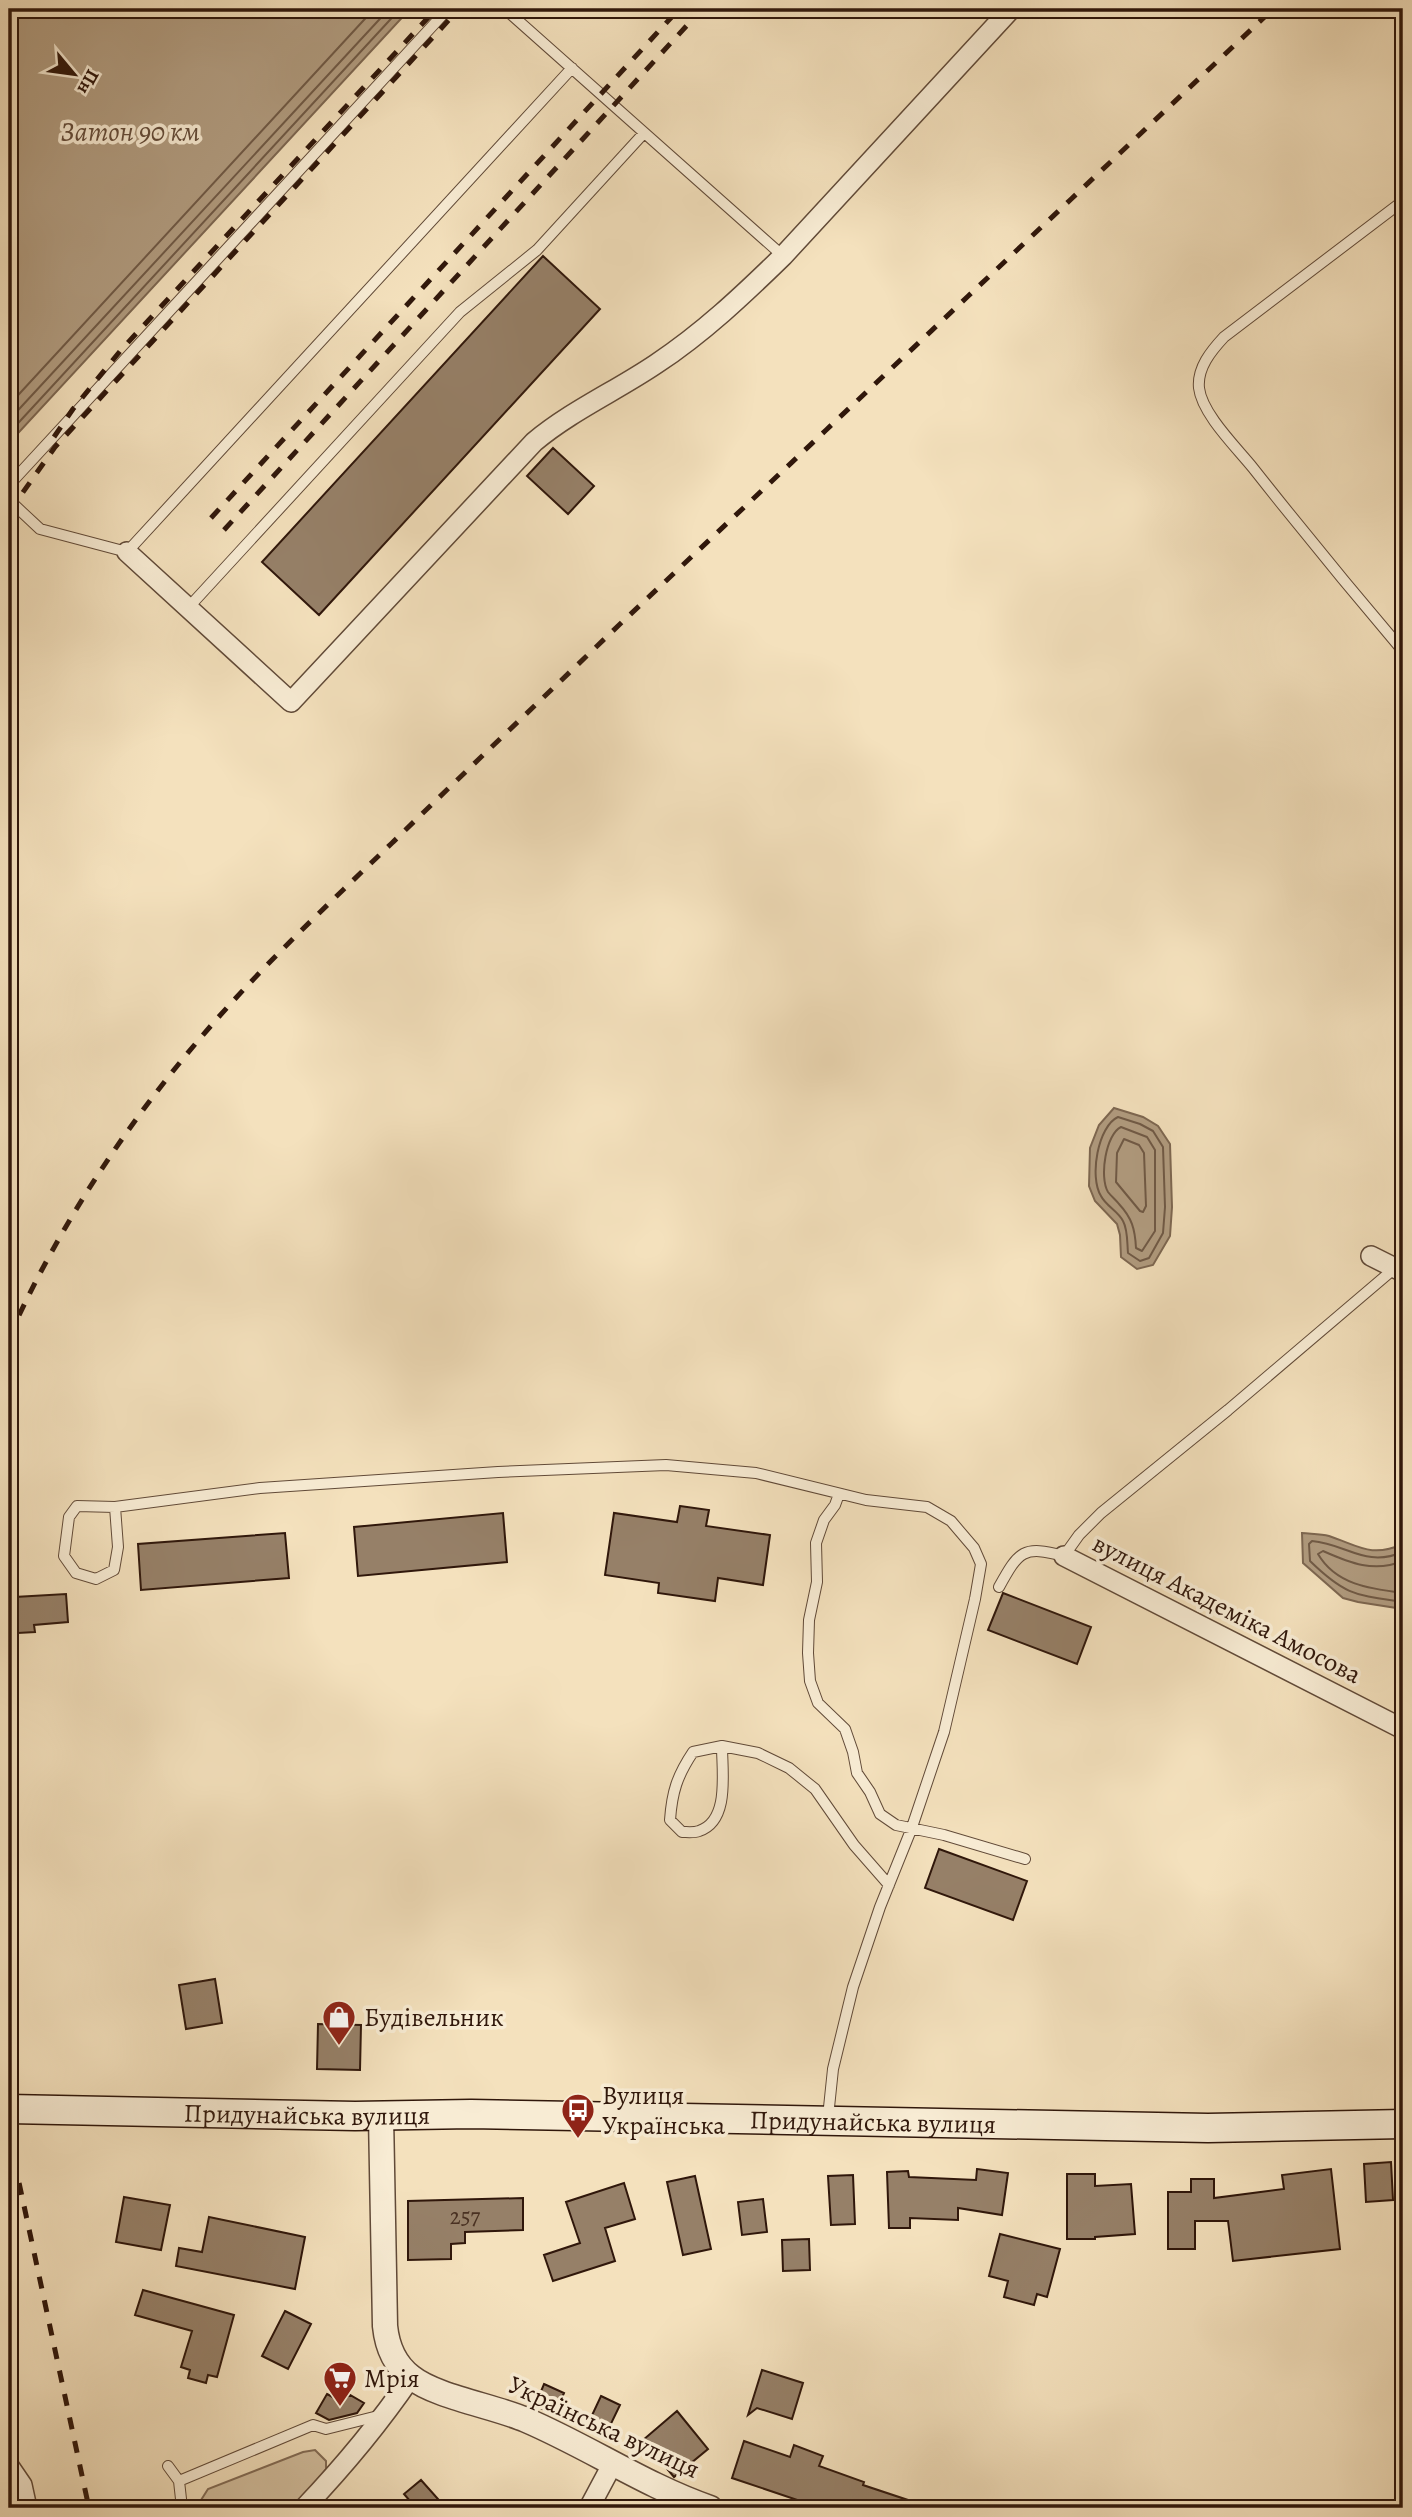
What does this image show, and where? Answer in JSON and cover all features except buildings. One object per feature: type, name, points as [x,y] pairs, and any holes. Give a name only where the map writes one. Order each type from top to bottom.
[{"type":"main road","name":"Придунайська вулиця","points":[[9,2109],[381,2116],[471,2114],[1208,2128],[1403,2123]]},
{"type":"street","points":[[127,552],[291,702],[534,442],[564,420],[612,393],[669,355],[744,294],[783,256],[1011,9]]},
{"type":"street","points":[[1371,1256],[1399,1270]]},
{"type":"street","name":"вулиця Академіка Амосова","points":[[1065,1556],[1403,1729]]},
{"type":"street","name":"Українська вулиця","points":[[381,2116],[384,2326],[392,2354],[411,2377],[424,2385],[525,2420],[662,2489],[710,2508]]},
{"type":"street","points":[[304,2508],[345,2465],[386,2414],[411,2377]]},
{"type":"street","points":[[589,2508],[613,2463]]},
{"type":"street","points":[[9,2466],[22,2485],[27,2508]]},
{"type":"lane","points":[[9,485],[447,9]]},
{"type":"lane","points":[[505,9],[783,256]]},
{"type":"lane","points":[[9,500],[40,529],[127,552],[572,68]]},
{"type":"lane","points":[[188,608],[460,312],[537,250],[645,133]]},
{"type":"lane","points":[[1403,201],[1224,337],[1204,364],[1199,377],[1199,390],[1210,414],[1403,652]]},
{"type":"lane","points":[[999,1587],[1023,1553],[1038,1549],[1065,1556],[1079,1535],[1101,1513],[1399,1270]]},
{"type":"lane","points":[[116,1507],[118,1547],[114,1570],[96,1578],[76,1573],[64,1556],[69,1517],[77,1506],[116,1507],[260,1488],[498,1472],[666,1465],[756,1473],[839,1494],[927,1507],[951,1521],[974,1548],[981,1564],[975,1599],[944,1732],[911,1830],[865,1947],[842,2028],[829,2093],[828,2122]]},
{"type":"lane","points":[[839,1494],[824,1520],[816,1543],[817,1582],[809,1620],[810,1681],[818,1703],[845,1729],[857,1773],[880,1814],[896,1825],[911,1830],[944,1835],[1025,1860]]},
{"type":"lane","points":[[722,1746],[721,1805],[717,1814],[713,1822],[698,1831],[682,1832],[670,1820],[672,1798],[679,1773],[693,1752],[722,1746],[758,1754],[789,1768],[815,1789],[854,1845],[889,1885]]},
{"type":"lane","points":[[180,2481],[313,2426],[326,2429],[386,2414]]},
{"type":"lane","points":[[168,2466],[180,2481],[182,2508]]},
{"type":"shaded area","points":[[315,2450],[326,2461],[326,2469],[295,2508],[196,2508],[208,2489],[303,2452]]},
{"type":"water","name":"Затон 90 км","points":[[9,9],[410,9],[9,443]]},
{"type":"water","points":[[1114,1108],[1143,1117],[1158,1126],[1170,1144],[1170,1236],[1153,1265],[1137,1269],[1121,1257],[1117,1224],[1095,1201],[1089,1186],[1090,1148],[1099,1125]]},
{"type":"water","points":[[1302,1533],[1329,1536],[1373,1550],[1403,1544],[1403,1609],[1343,1598],[1303,1563]]},
{"type":"railway","points":[[54,437],[121,350],[436,9]]},
{"type":"railway","points":[[9,512],[55,447],[459,9]]},
{"type":"railway","points":[[211,518],[679,9]]},
{"type":"railway","points":[[224,530],[702,9]]},
{"type":"railway","points":[[9,1337],[57,1242],[113,1152],[177,1067],[247,986],[318,914],[619,625],[1273,9]]},
{"type":"railway","points":[[9,2136],[89,2508]]},
{"type":"place","name":"Будівельник","points":[[339,2047]]},
{"type":"place","name":"Вулиця Українська","points":[[578,2140]]},
{"type":"place","name":"Мрія","points":[[340,2408]]}]
